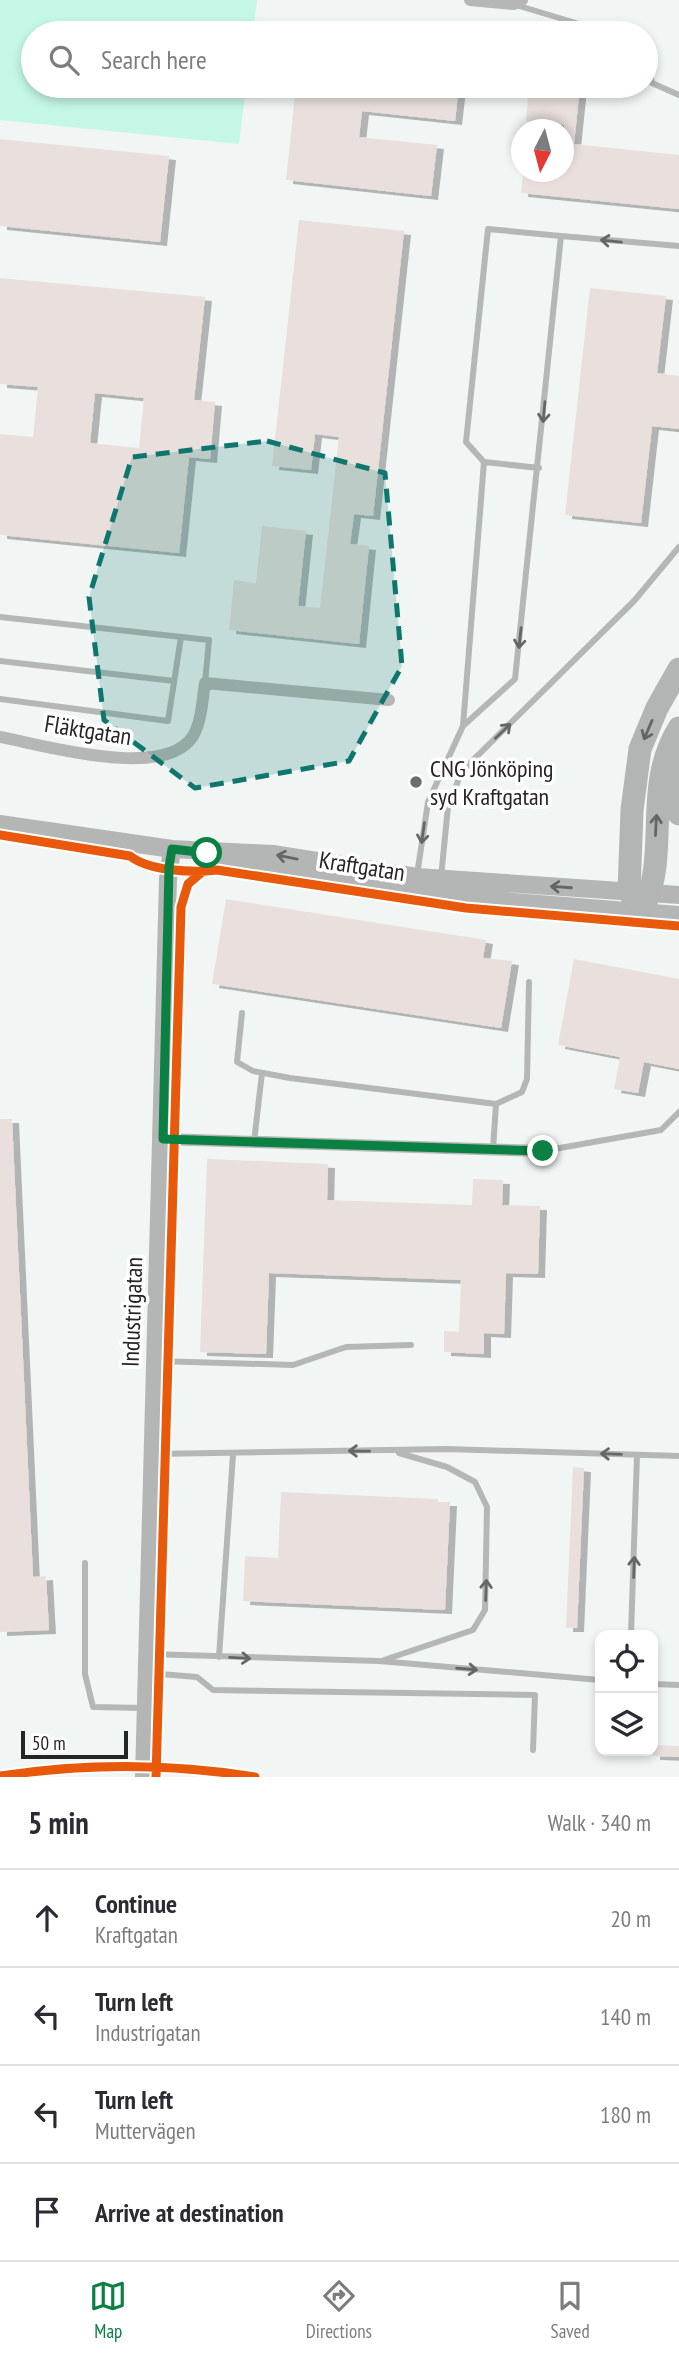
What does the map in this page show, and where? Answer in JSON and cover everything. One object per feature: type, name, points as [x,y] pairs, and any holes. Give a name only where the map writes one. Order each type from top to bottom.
[{"type":"highway","points":[[641,899],[632,810],[640,749],[657,708],[679,670]]},
{"type":"highway","points":[[641,899],[660,771],[668,746],[679,730]]},
{"type":"highway","points":[[679,730],[672,753],[671,775],[679,814]]},
{"type":"street","points":[[470,0],[518,2]]},
{"type":"street","points":[[205,683],[389,700]]},
{"type":"street","name":"Fläktgatan","points":[[0,737],[128,759],[165,756],[192,738],[200,719],[205,683]]},
{"type":"street","name":"Kraftgatan","points":[[0,824],[172,849],[207,853],[273,854],[417,877],[641,899]]},
{"type":"street","name":"Industrigatan","points":[[144,1777],[168,878],[172,849]]},
{"type":"street","name":"Kraftgatan","points":[[207,853],[240,865],[426,895],[641,899]]},
{"type":"street","points":[[641,899],[679,895]]},
{"type":"street","points":[[641,899],[679,915]]},
{"type":"street","points":[[163,1139],[543,1151]]},
{"type":"lane","points":[[518,2],[574,21]]},
{"type":"lane","points":[[658,86],[679,95]]},
{"type":"lane","points":[[539,468],[484,462],[466,442],[488,229],[679,246]]},
{"type":"lane","points":[[463,726],[515,679],[561,236]]},
{"type":"lane","points":[[484,462],[463,726],[428,802],[417,877],[426,895],[441,879],[448,806],[462,771],[634,601],[679,547]]},
{"type":"lane","points":[[0,617],[209,640],[205,683]]},
{"type":"lane","points":[[0,699],[168,721],[181,637]]},
{"type":"lane","points":[[0,661],[174,681]]},
{"type":"lane","points":[[242,1013],[237,1062],[262,1073],[496,1104],[522,1092],[527,1079],[529,982]]},
{"type":"lane","points":[[254,1142],[262,1073]]},
{"type":"lane","points":[[493,1150],[496,1104]]},
{"type":"lane","points":[[543,1151],[661,1130],[679,1112]]},
{"type":"lane","points":[[155,1361],[293,1365],[346,1347],[411,1345]]},
{"type":"lane","points":[[152,1454],[233,1455],[304,1450],[446,1449],[679,1456]]},
{"type":"lane","points":[[379,1661],[473,1630],[485,1609],[487,1507],[475,1482],[447,1467],[395,1451]]},
{"type":"lane","points":[[219,1657],[233,1455]]},
{"type":"lane","points":[[631,1630],[637,1455]]},
{"type":"lane","points":[[85,1563],[85,1674],[93,1707],[146,1708]]},
{"type":"lane","points":[[147,1654],[379,1661],[595,1680]]},
{"type":"lane","points":[[147,1673],[197,1677],[213,1690],[535,1696],[533,1750]]},
{"type":"lane","points":[[658,1684],[679,1685]]},
{"type":"highlighted area","points":[[267,441],[385,473],[402,666],[349,761],[195,788],[104,720],[89,597],[132,457]]},
{"type":"green space","points":[[0,0],[257,0],[254,21],[21,21],[21,98],[245,98],[239,144],[0,120]]},
{"type":"building","points":[[295,98],[458,98],[455,121],[362,111],[359,137],[437,145],[431,196],[286,180]]},
{"type":"building","points":[[528,98],[579,98],[574,144],[574,119],[526,119]]},
{"type":"building","points":[[0,139],[169,156],[160,242],[0,226]]},
{"type":"building","points":[[574,144],[679,155],[679,209],[521,193],[522,182],[574,182]]},
{"type":"building","points":[[299,220],[404,231],[373,516],[354,514],[350,544],[369,546],[359,644],[229,630],[234,580],[256,583],[262,526],[306,531],[298,606],[320,608],[339,437],[315,434],[311,470],[272,466]]},
{"type":"building","points":[[0,278],[205,297],[194,400],[215,402],[210,459],[189,457],[179,553],[0,535],[0,434],[33,437],[38,387],[0,384]],"holes":[[[95,393],[144,398],[139,448],[90,443]]]},
{"type":"building","points":[[590,288],[666,296],[657,373],[679,376],[679,429],[652,426],[641,523],[565,515]]},
{"type":"building","points":[[226,899],[486,940],[483,958],[512,961],[501,1028],[212,984]]},
{"type":"building","points":[[574,959],[679,979],[679,1069],[644,1062],[638,1093],[614,1089],[620,1057],[558,1045]]},
{"type":"building","points":[[0,1119],[12,1119],[33,1577],[46,1576],[49,1630],[0,1632]]},
{"type":"building","points":[[207,1159],[328,1164],[327,1200],[472,1205],[473,1179],[503,1180],[502,1205],[540,1206],[538,1274],[506,1273],[504,1334],[484,1333],[484,1354],[444,1352],[444,1331],[459,1332],[461,1280],[269,1273],[266,1354],[200,1352]]},
{"type":"building","points":[[573,1467],[584,1468],[577,1628],[566,1628]]},
{"type":"building","points":[[281,1492],[438,1499],[438,1502],[450,1502],[445,1610],[243,1601],[245,1556],[278,1558]]},
{"type":"building","points":[[658,1745],[679,1746],[679,1757],[653,1756],[658,1756]]},
{"type":"cycle path","points":[[0,835],[130,856],[148,865],[172,870],[217,870],[466,908],[679,926]]},
{"type":"cycle path","points":[[156,1777],[181,907],[188,884],[202,872]]},
{"type":"cycle path","points":[[0,1776],[128,1766],[191,1769],[255,1777]]},
{"type":"place","name":"CNG Jönköping syd Kraftgatan","points":[[416,782]]},
{"type":"route","points":[[207,853],[172,849],[169,867],[163,1139],[543,1151]]}]
